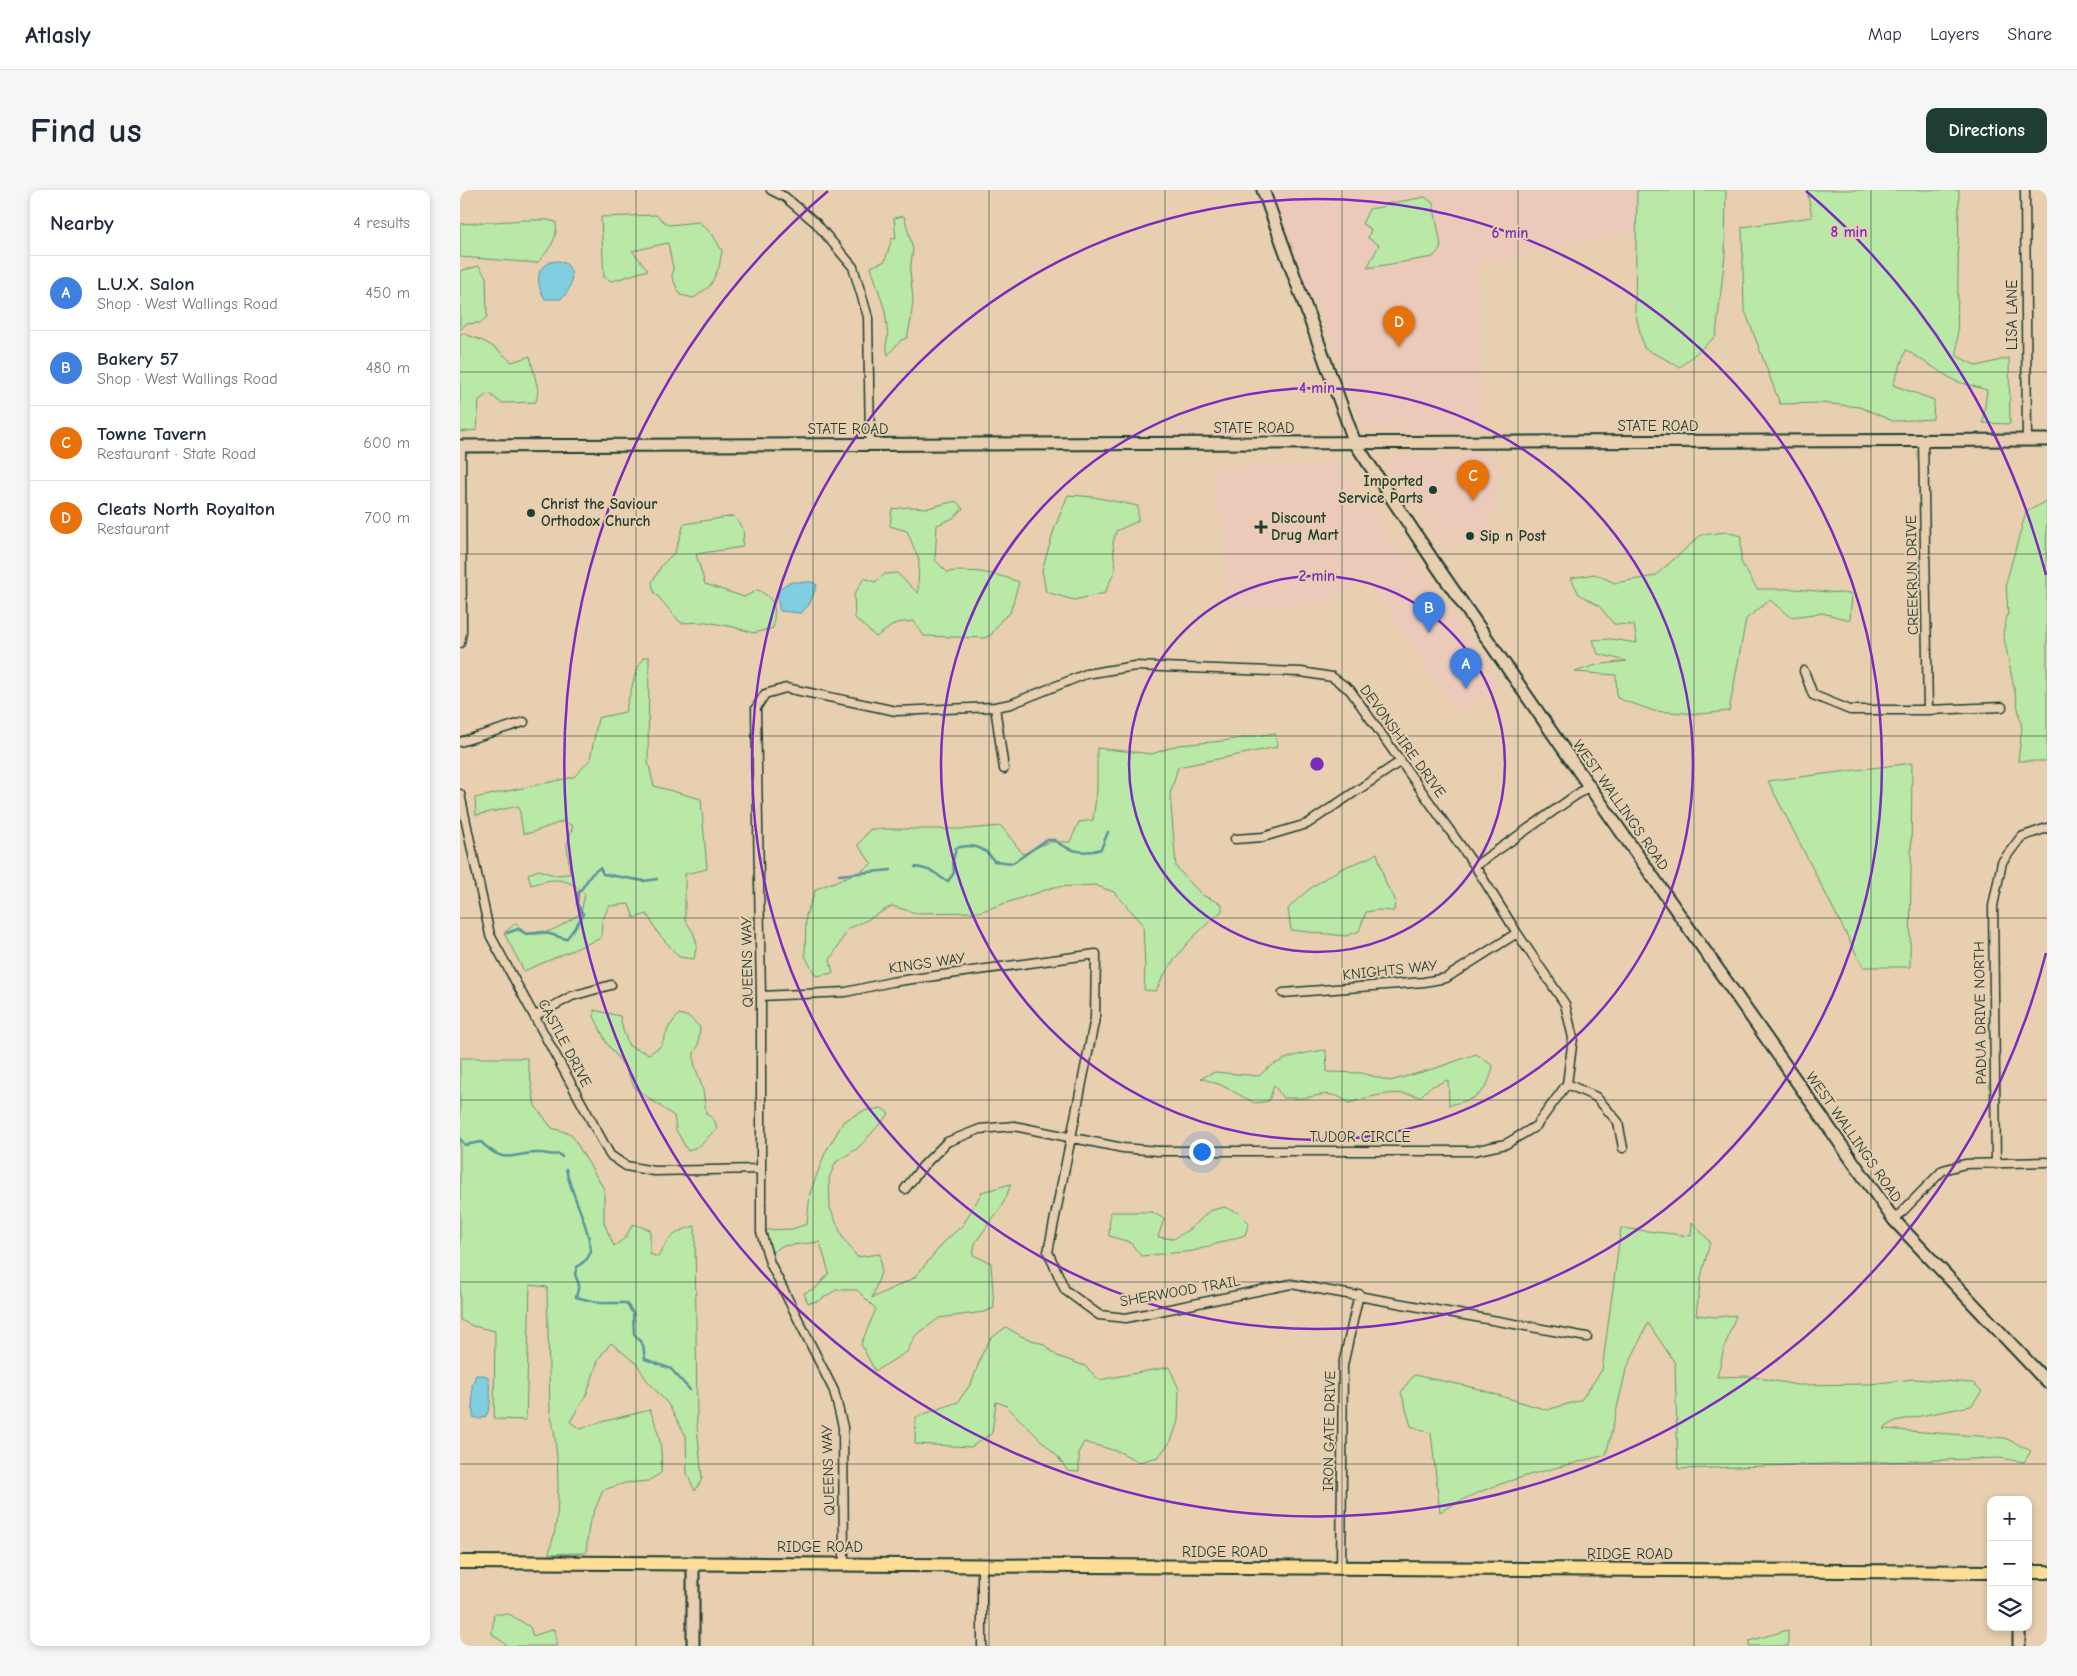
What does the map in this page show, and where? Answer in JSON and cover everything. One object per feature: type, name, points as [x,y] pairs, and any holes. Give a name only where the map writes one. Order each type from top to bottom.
[{"type":"main road","name":"WEST WALLINGS ROAD","points":[[1262,190],[1355,443],[1436,565],[1589,786],[1894,1220],[2047,1382]]},
{"type":"main road","name":"STATE ROAD","points":[[460,446],[2047,440]]},
{"type":"main road","name":"RIDGE ROAD","points":[[460,1562],[844,1563],[1341,1569],[1987,1572]]},
{"type":"main road","points":[[693,1563],[693,1646]]},
{"type":"main road","points":[[2032,1572],[2047,1572]]},
{"type":"main road","points":[[2019,1631],[2019,1646]]},
{"type":"street","points":[[771,190],[787,194],[853,267],[868,318],[870,444]]},
{"type":"street","name":"LISA LANE","points":[[2025,190],[2027,440]]},
{"type":"street","name":"CREEKRUN DRIVE","points":[[1923,440],[1928,710]]},
{"type":"street","points":[[460,446],[462,632],[460,644]]},
{"type":"street","name":"DEVONSHIRE DRIVE","points":[[1104,671],[1135,666],[1176,666],[1301,672],[1332,677],[1350,690],[1475,866]]},
{"type":"street","points":[[1804,670],[1813,694],[1850,710],[1928,710],[2002,707]]},
{"type":"street","name":"QUEENS WAY","points":[[844,1563],[843,1427],[834,1391],[770,1263],[761,1232],[761,996],[756,708],[765,694],[786,688],[896,711],[996,707],[1011,704],[1086,674],[1104,671]]},
{"type":"street","points":[[996,707],[1004,769]]},
{"type":"street","points":[[460,742],[524,722]]},
{"type":"street","points":[[1235,839],[1263,837],[1307,824],[1401,761]]},
{"type":"street","points":[[1589,786],[1475,866],[1516,933],[1565,1004],[1572,1038],[1567,1084],[1596,1096],[1618,1122],[1623,1148]]},
{"type":"street","name":"CASTLE DRIVE","points":[[460,794],[490,936],[610,1155],[626,1166],[654,1171],[761,1170]]},
{"type":"street","name":"PADUA DRIVE NORTH","points":[[1996,1164],[1993,906],[2002,862],[2021,837],[2047,828]]},
{"type":"street","name":"KNIGHTS WAY","points":[[1284,993],[1424,982],[1446,978],[1516,933]]},
{"type":"street","name":"KINGS WAY","points":[[761,996],[846,992],[891,982],[1096,954]]},
{"type":"street","name":"SHERWOOD TRAIL","points":[[1096,954],[1095,1018],[1048,1252],[1065,1290],[1099,1315],[1126,1318],[1291,1284],[1359,1294],[1586,1337]]},
{"type":"street","points":[[535,1016],[572,996],[612,985]]},
{"type":"street","name":"TUDOR CIRCLE","points":[[905,1189],[923,1166],[947,1142],[980,1129],[1014,1126],[1072,1136],[1124,1148],[1158,1151],[1473,1151],[1506,1144],[1536,1126],[1567,1084]]},
{"type":"street","points":[[1894,1220],[1943,1170],[1965,1164],[2047,1162]]},
{"type":"street","name":"IRON GATE DRIVE","points":[[1341,1569],[1343,1365],[1359,1294]]},
{"type":"street","points":[[982,1566],[982,1646]]},
{"type":"shaded area","points":[[1267,190],[1637,190],[1637,230],[1478,266],[1484,431],[1372,431],[1363,423],[1315,300],[1308,303]]},
{"type":"shaded area","points":[[1498,454],[1498,510],[1492,512],[1490,541],[1481,546],[1459,545],[1437,539],[1416,508],[1409,505],[1385,469],[1387,462],[1391,458],[1399,456]]},
{"type":"shaded area","points":[[1339,464],[1402,555],[1414,555],[1502,685],[1459,716],[1366,578],[1317,605],[1227,608],[1224,520],[1215,515],[1216,468]]},
{"type":"green space","points":[[1637,190],[1726,190],[1725,254],[1716,336],[1680,367],[1644,348],[1635,312]]},
{"type":"green space","points":[[1807,190],[1959,190],[1957,356],[1977,366],[2009,358],[2010,424],[1983,423],[1987,390],[1955,381],[1906,350],[1893,385],[1934,400],[1933,419],[1893,421],[1860,407],[1821,403],[1780,404],[1744,308],[1742,227],[1812,217]]},
{"type":"green space","points":[[1425,197],[1433,203],[1441,245],[1440,249],[1433,257],[1367,268],[1379,245],[1368,238],[1371,229],[1362,224],[1369,209]]},
{"type":"green space","points":[[656,215],[668,225],[699,222],[713,235],[722,251],[719,267],[710,286],[694,298],[680,295],[672,277],[673,268],[668,243],[632,251],[648,270],[612,281],[604,277],[601,217]]},
{"type":"green space","points":[[904,216],[913,249],[910,271],[913,299],[911,320],[907,338],[901,340],[888,355],[885,311],[871,267],[885,261],[892,238],[896,239],[894,218]]},
{"type":"green space","points":[[527,220],[556,222],[556,234],[552,244],[537,263],[460,257],[460,224]]},
{"type":"green space","points":[[479,266],[486,277],[487,317],[480,323],[466,324],[460,330],[460,271]]},
{"type":"green space","points":[[460,333],[488,344],[512,362],[530,356],[538,390],[536,402],[501,403],[489,393],[479,400],[477,430],[460,432]]},
{"type":"green space","points":[[1068,495],[1094,497],[1138,506],[1138,521],[1116,531],[1113,543],[1115,570],[1105,593],[1074,600],[1046,592],[1042,570],[1055,527]]},
{"type":"green space","points":[[956,501],[963,509],[953,518],[937,525],[935,560],[947,572],[984,572],[1019,582],[1010,613],[1001,620],[992,634],[985,638],[924,636],[914,621],[896,623],[876,637],[855,618],[854,595],[864,578],[875,582],[885,574],[897,573],[918,593],[919,560],[907,531],[890,526],[892,509],[909,507],[928,508]]},
{"type":"green space","points":[[2047,501],[2047,761],[2018,761],[2022,728],[2003,633],[2008,613],[2006,583],[2026,512]]},
{"type":"green space","points":[[734,516],[744,531],[742,547],[696,554],[705,584],[744,597],[758,590],[769,598],[774,606],[773,628],[753,633],[734,627],[706,622],[681,623],[654,592],[652,582],[662,565],[675,552],[684,524]]},
{"type":"green space","points":[[1726,532],[1741,536],[1741,562],[1757,589],[1794,589],[1852,594],[1850,620],[1822,613],[1790,617],[1770,600],[1746,619],[1729,711],[1700,714],[1654,711],[1617,698],[1616,675],[1575,672],[1596,665],[1627,661],[1598,654],[1593,640],[1611,639],[1637,643],[1634,625],[1614,624],[1599,606],[1579,594],[1571,578],[1595,574],[1615,583],[1655,576],[1701,535]]},
{"type":"green space","points":[[649,656],[648,762],[654,786],[701,799],[707,869],[685,874],[685,920],[693,932],[697,944],[694,959],[679,957],[658,933],[647,914],[634,918],[629,904],[609,906],[602,921],[601,938],[524,971],[504,933],[516,923],[526,932],[541,934],[555,929],[581,913],[585,894],[578,888],[560,880],[531,885],[528,874],[539,870],[554,875],[570,874],[567,844],[573,826],[564,821],[530,833],[523,833],[519,806],[476,815],[475,798],[574,777],[590,760],[598,718],[625,712],[636,672],[643,658]]},
{"type":"green space","points":[[1275,733],[1277,747],[1178,767],[1170,794],[1176,867],[1202,895],[1222,904],[1222,911],[1184,947],[1168,968],[1156,991],[1144,990],[1143,924],[1114,892],[1095,885],[1054,887],[979,912],[916,913],[892,906],[848,929],[830,960],[833,973],[816,976],[805,956],[806,915],[816,889],[860,872],[872,864],[858,845],[870,829],[967,829],[1001,826],[1023,854],[1049,842],[1070,842],[1079,822],[1093,820],[1097,790],[1097,748],[1152,754],[1178,745],[1223,741]]},
{"type":"green space","points":[[1912,763],[1910,967],[1863,967],[1768,781]]},
{"type":"green space","points":[[1377,853],[1386,884],[1395,899],[1394,911],[1379,910],[1366,912],[1359,931],[1346,936],[1291,930],[1288,909],[1299,898],[1334,873]]},
{"type":"green space","points":[[594,1010],[620,1016],[629,1046],[649,1054],[661,1046],[669,1027],[679,1014],[689,1017],[700,1027],[698,1046],[694,1053],[694,1063],[703,1090],[706,1114],[714,1120],[717,1130],[702,1144],[688,1151],[676,1130],[674,1116],[635,1088],[624,1066],[606,1042],[594,1016]]},
{"type":"green space","points":[[1326,1050],[1327,1072],[1362,1073],[1390,1081],[1476,1054],[1493,1066],[1484,1090],[1473,1098],[1449,1105],[1448,1080],[1430,1087],[1420,1097],[1394,1094],[1375,1096],[1349,1103],[1337,1096],[1327,1094],[1303,1098],[1283,1098],[1274,1085],[1269,1101],[1255,1103],[1221,1085],[1201,1078],[1215,1072],[1259,1076],[1273,1065],[1290,1057]]},
{"type":"green space","points":[[460,1058],[527,1058],[535,1106],[552,1128],[571,1134],[604,1189],[604,1223],[614,1246],[625,1238],[633,1224],[650,1230],[650,1254],[658,1257],[665,1245],[676,1233],[695,1226],[697,1426],[702,1479],[695,1491],[687,1474],[686,1436],[668,1404],[646,1379],[637,1364],[611,1343],[599,1358],[587,1393],[570,1422],[581,1429],[597,1423],[650,1410],[660,1441],[661,1473],[648,1481],[625,1483],[603,1490],[589,1524],[586,1553],[549,1554],[555,1532],[558,1484],[555,1437],[550,1413],[547,1287],[530,1285],[526,1420],[494,1419],[495,1331],[473,1326],[460,1320]]},
{"type":"green space","points":[[882,1108],[889,1114],[858,1148],[836,1162],[829,1178],[830,1208],[843,1238],[857,1257],[880,1254],[881,1272],[872,1298],[914,1278],[946,1240],[963,1225],[982,1192],[1011,1184],[1003,1204],[975,1243],[973,1255],[991,1263],[994,1308],[984,1312],[939,1318],[915,1336],[907,1352],[875,1371],[861,1344],[876,1309],[857,1290],[836,1290],[818,1301],[808,1303],[804,1293],[816,1288],[829,1273],[820,1242],[782,1246],[771,1253],[766,1230],[792,1229],[807,1224],[810,1193],[825,1153],[844,1121],[863,1111]]},
{"type":"green space","points":[[1224,1207],[1239,1213],[1249,1223],[1245,1235],[1193,1251],[1141,1256],[1130,1242],[1109,1236],[1110,1212],[1152,1212],[1164,1219],[1158,1237],[1174,1239],[1194,1226],[1209,1211]]},
{"type":"green space","points":[[1692,1222],[1710,1242],[1701,1277],[1696,1315],[1717,1317],[1736,1315],[1724,1349],[1717,1377],[1748,1376],[1797,1385],[1870,1384],[1913,1379],[1973,1383],[1982,1391],[1971,1406],[1895,1421],[1883,1429],[2005,1438],[2031,1451],[2024,1462],[2000,1458],[1678,1469],[1675,1363],[1648,1323],[1626,1370],[1606,1455],[1500,1484],[1459,1501],[1440,1512],[1431,1433],[1411,1426],[1401,1392],[1414,1375],[1471,1387],[1547,1410],[1581,1400],[1602,1370],[1621,1228],[1691,1236]]},
{"type":"green space","points":[[1006,1327],[1021,1336],[1043,1344],[1057,1356],[1085,1366],[1099,1380],[1169,1367],[1179,1389],[1178,1421],[1171,1441],[1158,1457],[1139,1462],[1120,1452],[1084,1442],[1079,1451],[1079,1472],[1068,1471],[1057,1456],[1005,1405],[996,1402],[992,1433],[971,1447],[915,1444],[916,1417],[958,1402],[972,1382],[982,1354],[990,1339]]},
{"type":"green space","points":[[494,1614],[509,1614],[530,1627],[533,1636],[554,1629],[557,1646],[508,1646],[492,1634]]},
{"type":"green space","points":[[1788,1630],[1788,1646],[1749,1646],[1749,1641]]},
{"type":"water","points":[[557,261],[568,266],[572,277],[571,284],[565,295],[560,299],[545,299],[539,285],[540,270],[550,262]]},
{"type":"water","points":[[792,582],[812,582],[817,585],[809,605],[801,613],[780,611],[778,593],[783,586]]},
{"type":"water","points":[[476,1375],[488,1377],[490,1392],[488,1411],[486,1416],[481,1419],[473,1417],[472,1386]]},
{"type":"waterway","points":[[915,867],[935,873],[948,881],[954,873],[953,860],[956,848],[978,847],[987,852],[994,861],[1013,863],[1046,840],[1054,840],[1076,851],[1095,851],[1101,849],[1108,832]]},
{"type":"waterway","points":[[507,933],[518,929],[526,934],[543,932],[566,939],[583,914],[577,904],[578,893],[590,876],[600,868],[603,874],[644,881],[657,879]]},
{"type":"waterway","points":[[839,875],[891,870]]},
{"type":"waterway","points":[[460,1139],[465,1145],[481,1142],[490,1150],[503,1156],[540,1153],[559,1154],[562,1157]]},
{"type":"waterway","points":[[566,1169],[587,1230],[591,1252],[587,1259],[577,1267],[575,1274],[579,1285],[576,1297],[600,1303],[626,1303],[633,1313],[634,1334],[643,1345],[645,1359],[671,1369],[690,1390]]},
{"type":"place","name":"Cleats North Royalton","points":[[1399,347]]},
{"type":"place","name":"Imported Service Parts","points":[[1433,490]]},
{"type":"place","name":"Towne Tavern","points":[[1473,501]]},
{"type":"place","name":"Christ the Saviour Orthodox Church","points":[[531,513]]},
{"type":"place","name":"Discount Drug Mart","points":[[1261,527]]},
{"type":"place","name":"Sip n Post","points":[[1470,536]]},
{"type":"place","name":"Bakery 57","points":[[1429,633]]},
{"type":"place","name":"L.U.X. Salon","points":[[1466,689]]}]
